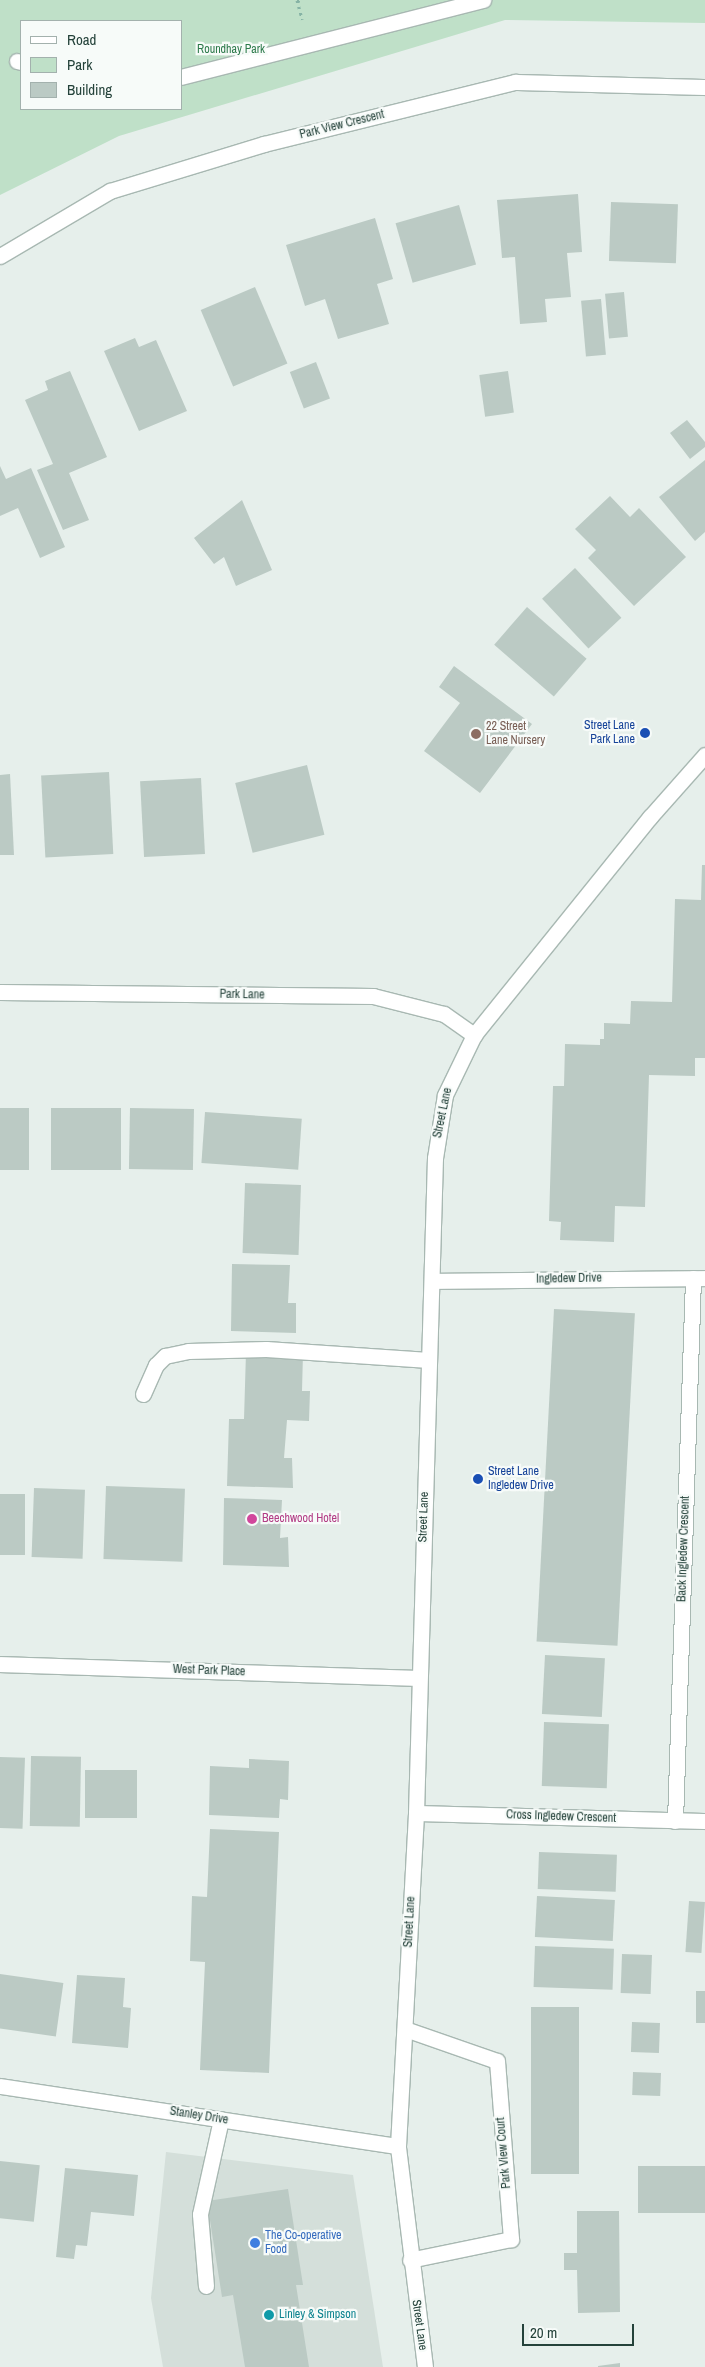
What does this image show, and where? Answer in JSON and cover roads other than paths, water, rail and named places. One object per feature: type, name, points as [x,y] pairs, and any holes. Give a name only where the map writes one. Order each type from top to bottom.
[{"type":"street","points":[[182,77],[483,0]]},
{"type":"street","name":"Park View Crescent","points":[[0,256],[110,191],[264,144],[515,82],[705,87]]},
{"type":"street","name":"Street Lane","points":[[425,2367],[410,2260],[398,2146],[416,1813],[435,1158],[445,1095],[474,1036],[650,817],[705,755]]},
{"type":"street","name":"Park Lane","points":[[0,992],[373,996],[444,1014],[474,1036]]},
{"type":"street","name":"Ingledew Drive","points":[[432,1281],[699,1278]]},
{"type":"street","name":"Back Ingledew Crescent","points":[[675,1821],[699,1278]]},
{"type":"street","points":[[143,1394],[156,1365],[165,1356],[188,1351],[266,1349],[429,1360]]},
{"type":"street","name":"West Park Place","points":[[0,1664],[419,1678]]},
{"type":"street","name":"Cross Ingledew Crescent","points":[[416,1813],[705,1821]]},
{"type":"street","name":"Park View Court","points":[[404,2029],[496,2061],[511,2239],[410,2260]]},
{"type":"street","name":"Stanley Drive","points":[[0,2086],[398,2146]]},
{"type":"street","points":[[206,2286],[200,2214],[221,2119]]},
{"type":"place","name":"Street Lane Park Lane","points":[[645,733]]},
{"type":"place","name":"22 Street Lane Nursery","points":[[476,734]]},
{"type":"place","name":"Street Lane Ingledew Drive","points":[[478,1479]]},
{"type":"place","name":"Beechwood Hotel","points":[[252,1519]]},
{"type":"place","name":"The Co-operative Food","points":[[255,2243]]},
{"type":"place","name":"Linley & Simpson","points":[[269,2315]]},
{"type":"park label","name":"Roundhay Park","points":[[231,50]]}]
